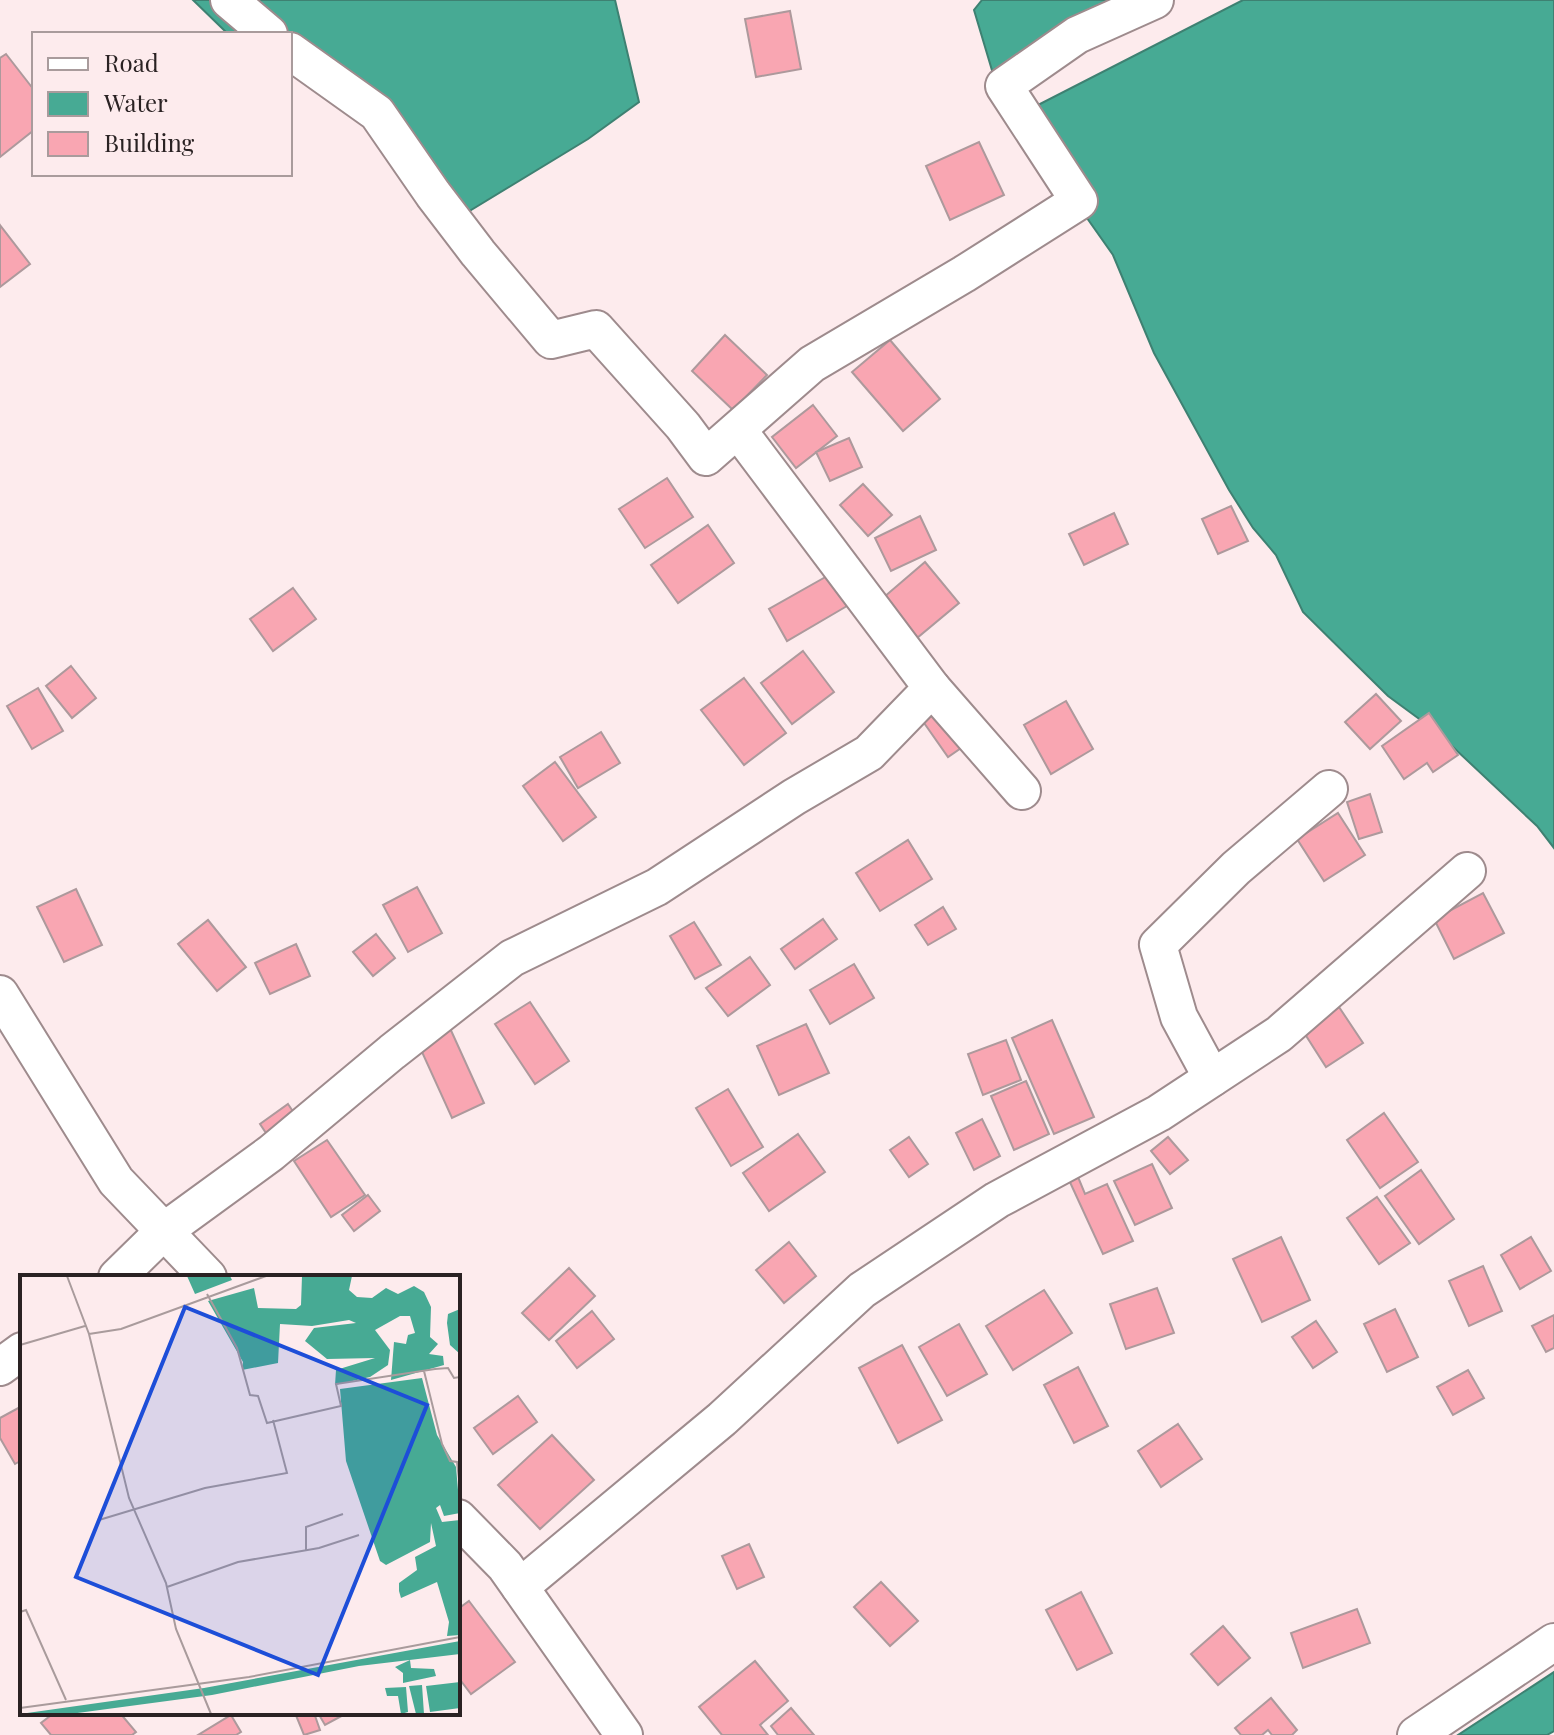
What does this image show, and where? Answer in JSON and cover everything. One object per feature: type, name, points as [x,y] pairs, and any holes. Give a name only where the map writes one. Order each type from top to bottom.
[{"type":"street","points":[[229,0],[267,32]]},
{"type":"street","points":[[292,52],[377,113],[478,253],[551,340],[596,329],[683,426],[706,457],[812,364],[1079,201],[1004,86],[1077,35],[1155,0]]},
{"type":"street","points":[[738,430],[932,688],[1022,791]]},
{"type":"street","points":[[119,1275],[164,1231],[271,1153],[392,1052],[512,958],[657,887],[794,797],[869,753],[932,688]]},
{"type":"street","points":[[1212,1078],[1179,1017],[1158,945],[1236,868],[1329,789]]},
{"type":"street","points":[[520,1587],[722,1419],[862,1290],[997,1200],[1159,1113],[1279,1034],[1467,871]]},
{"type":"street","points":[[0,994],[116,1181],[206,1275]]},
{"type":"street","points":[[0,1367],[20,1352]]},
{"type":"street","points":[[460,1520],[505,1566],[624,1735]]},
{"type":"street","points":[[1416,1735],[1554,1642]]},
{"type":"water","points":[[193,0],[615,0],[639,102],[588,139],[453,221],[292,36],[292,32],[226,32]]},
{"type":"water","points":[[982,0],[1133,0],[1000,97],[974,10]]},
{"type":"water","points":[[1243,0],[1554,0],[1554,848],[1537,826],[1437,732],[1388,696],[1303,612],[1276,555],[1253,528],[1229,490],[1154,353],[1113,255],[1075,201],[1036,106]]},
{"type":"water","points":[[1554,1672],[1554,1731],[1547,1735],[1458,1735]]},
{"type":"building","points":[[790,11],[801,69],[756,77],[745,19]]},
{"type":"building","points":[[6,54],[32,87],[32,132],[0,157],[0,58]]},
{"type":"building","points":[[979,142],[1004,195],[950,220],[926,166]]},
{"type":"building","points":[[0,225],[30,264],[0,287]]},
{"type":"building","points":[[725,335],[767,375],[733,410],[692,371]]},
{"type":"building","points":[[890,340],[940,399],[903,431],[852,372]]},
{"type":"building","points":[[813,405],[837,436],[796,468],[772,437]]},
{"type":"building","points":[[849,438],[862,467],[830,481],[816,452]]},
{"type":"building","points":[[667,478],[693,517],[645,548],[619,509]]},
{"type":"building","points":[[863,484],[892,515],[868,536],[840,505]]},
{"type":"building","points":[[1231,506],[1248,541],[1218,554],[1202,519]]},
{"type":"building","points":[[1114,513],[1128,544],[1084,565],[1069,534]]},
{"type":"building","points":[[920,516],[936,550],[891,571],[875,538]]},
{"type":"building","points":[[708,525],[734,563],[678,603],[651,565]]},
{"type":"building","points":[[925,562],[959,603],[911,643],[877,603]]},
{"type":"building","points":[[829,575],[847,606],[787,641],[769,609]]},
{"type":"building","points":[[293,588],[316,619],[273,651],[250,619]]},
{"type":"building","points":[[803,651],[834,692],[792,724],[761,683]]},
{"type":"building","points":[[71,666],[96,698],[72,718],[46,686]]},
{"type":"building","points":[[744,678],[786,733],[744,765],[701,710]]},
{"type":"building","points":[[38,688],[63,731],[32,749],[7,706]]},
{"type":"building","points":[[1376,694],[1401,721],[1370,749],[1345,722]]},
{"type":"building","points":[[1066,701],[1093,749],[1051,774],[1024,725]]},
{"type":"building","points":[[938,708],[964,746],[948,757],[922,720]]},
{"type":"building","points":[[1429,713],[1458,755],[1433,772],[1427,763],[1404,779],[1382,746]]},
{"type":"building","points":[[601,732],[620,763],[578,788],[560,757]]},
{"type":"building","points":[[555,762],[596,817],[563,841],[523,786]]},
{"type":"building","points":[[1370,794],[1382,832],[1359,839],[1347,802]]},
{"type":"building","points":[[1338,813],[1365,855],[1324,881],[1297,839]]},
{"type":"building","points":[[908,840],[932,879],[880,911],[856,873]]},
{"type":"building","points":[[417,887],[442,933],[408,952],[383,905]]},
{"type":"building","points":[[76,889],[102,945],[64,962],[37,907]]},
{"type":"building","points":[[1483,893],[1504,933],[1454,959],[1434,919]]},
{"type":"building","points":[[943,907],[956,929],[928,945],[915,925]]},
{"type":"building","points":[[823,919],[837,939],[795,969],[781,949]]},
{"type":"building","points":[[208,920],[246,967],[217,991],[178,944]]},
{"type":"building","points":[[694,922],[721,965],[695,979],[670,936]]},
{"type":"building","points":[[376,934],[395,958],[373,976],[353,952]]},
{"type":"building","points":[[296,944],[310,976],[270,994],[255,963]]},
{"type":"building","points":[[750,957],[770,985],[728,1016],[706,988]]},
{"type":"building","points":[[854,964],[874,998],[830,1024],[810,990]]},
{"type":"building","points":[[530,1002],[569,1061],[535,1084],[495,1024]]},
{"type":"building","points":[[1339,1007],[1363,1043],[1326,1067],[1303,1031]]},
{"type":"building","points":[[1052,1020],[1094,1117],[1054,1134],[1012,1038]]},
{"type":"building","points":[[806,1024],[829,1073],[779,1095],[757,1046]]},
{"type":"building","points":[[449,1026],[484,1103],[452,1118],[417,1041]]},
{"type":"building","points":[[1006,1040],[1021,1080],[983,1095],[968,1054]]},
{"type":"building","points":[[1026,1081],[1049,1134],[1014,1150],[991,1096]]},
{"type":"building","points":[[728,1089],[763,1147],[731,1166],[696,1108]]},
{"type":"building","points":[[288,1104],[296,1116],[268,1136],[260,1124]]},
{"type":"building","points":[[1384,1113],[1418,1162],[1380,1188],[1347,1140]]},
{"type":"building","points":[[982,1119],[1000,1156],[974,1170],[956,1133]]},
{"type":"building","points":[[798,1134],[825,1172],[769,1211],[743,1173]]},
{"type":"building","points":[[909,1137],[928,1164],[909,1177],[890,1150]]},
{"type":"building","points":[[1168,1137],[1188,1160],[1170,1174],[1151,1151]]},
{"type":"building","points":[[327,1140],[365,1195],[331,1217],[294,1161]]},
{"type":"building","points":[[1152,1164],[1172,1208],[1135,1225],[1114,1181]]},
{"type":"building","points":[[1421,1170],[1454,1219],[1419,1244],[1385,1196]]},
{"type":"building","points":[[1078,1177],[1085,1194],[1107,1184],[1133,1241],[1103,1254],[1069,1180]]},
{"type":"building","points":[[368,1195],[380,1211],[354,1231],[342,1215]]},
{"type":"building","points":[[1377,1197],[1410,1243],[1379,1264],[1347,1218]]},
{"type":"building","points":[[1281,1237],[1310,1300],[1262,1322],[1233,1259]]},
{"type":"building","points":[[1531,1237],[1551,1271],[1520,1289],[1501,1255]]},
{"type":"building","points":[[789,1242],[816,1276],[784,1303],[756,1270]]},
{"type":"building","points":[[1483,1266],[1502,1311],[1469,1326],[1449,1281]]},
{"type":"building","points":[[569,1268],[595,1296],[549,1340],[522,1313]]},
{"type":"building","points":[[1157,1288],[1174,1333],[1126,1349],[1110,1304]]},
{"type":"building","points":[[1044,1290],[1072,1333],[1013,1370],[986,1326]]},
{"type":"building","points":[[1395,1309],[1418,1357],[1387,1372],[1364,1324]]},
{"type":"building","points":[[592,1311],[614,1339],[577,1368],[556,1341]]},
{"type":"building","points":[[1554,1315],[1554,1348],[1546,1352],[1532,1326]]},
{"type":"building","points":[[1316,1321],[1337,1352],[1313,1368],[1292,1337]]},
{"type":"building","points":[[959,1324],[987,1374],[947,1396],[919,1347]]},
{"type":"building","points":[[902,1345],[942,1420],[898,1443],[859,1368]]},
{"type":"building","points":[[1078,1367],[1108,1426],[1074,1443],[1044,1385]]},
{"type":"building","points":[[1468,1370],[1484,1398],[1453,1415],[1437,1387]]},
{"type":"building","points":[[518,1396],[537,1422],[493,1454],[474,1428]]},
{"type":"building","points":[[20,1407],[20,1461],[15,1464],[0,1438],[0,1418]]},
{"type":"building","points":[[1178,1424],[1202,1459],[1161,1487],[1138,1451]]},
{"type":"building","points":[[552,1435],[594,1480],[540,1529],[498,1485]]},
{"type":"building","points":[[749,1544],[764,1577],[737,1589],[722,1556]]},
{"type":"building","points":[[881,1582],[918,1621],[890,1646],[854,1607]]},
{"type":"building","points":[[1081,1592],[1112,1653],[1077,1670],[1046,1610]]},
{"type":"building","points":[[469,1601],[515,1662],[471,1694],[460,1680],[460,1608]]},
{"type":"building","points":[[1357,1609],[1370,1643],[1303,1668],[1291,1633]]},
{"type":"building","points":[[1223,1626],[1250,1658],[1218,1685],[1191,1654]]},
{"type":"building","points":[[755,1661],[788,1701],[760,1725],[768,1735],[722,1735],[699,1707]]},
{"type":"building","points":[[1271,1698],[1297,1730],[1292,1735],[1272,1735],[1268,1730],[1262,1735],[1241,1735],[1235,1728]]},
{"type":"building","points":[[791,1708],[814,1735],[778,1735],[771,1726]]},
{"type":"building","points":[[51,1715],[122,1715],[136,1732],[132,1735],[51,1735],[41,1723]]},
{"type":"building","points":[[231,1715],[241,1732],[236,1735],[198,1735]]},
{"type":"building","points":[[296,1715],[315,1715],[320,1730],[304,1735]]},
{"type":"building","points":[[319,1715],[343,1715],[325,1725]]}]
